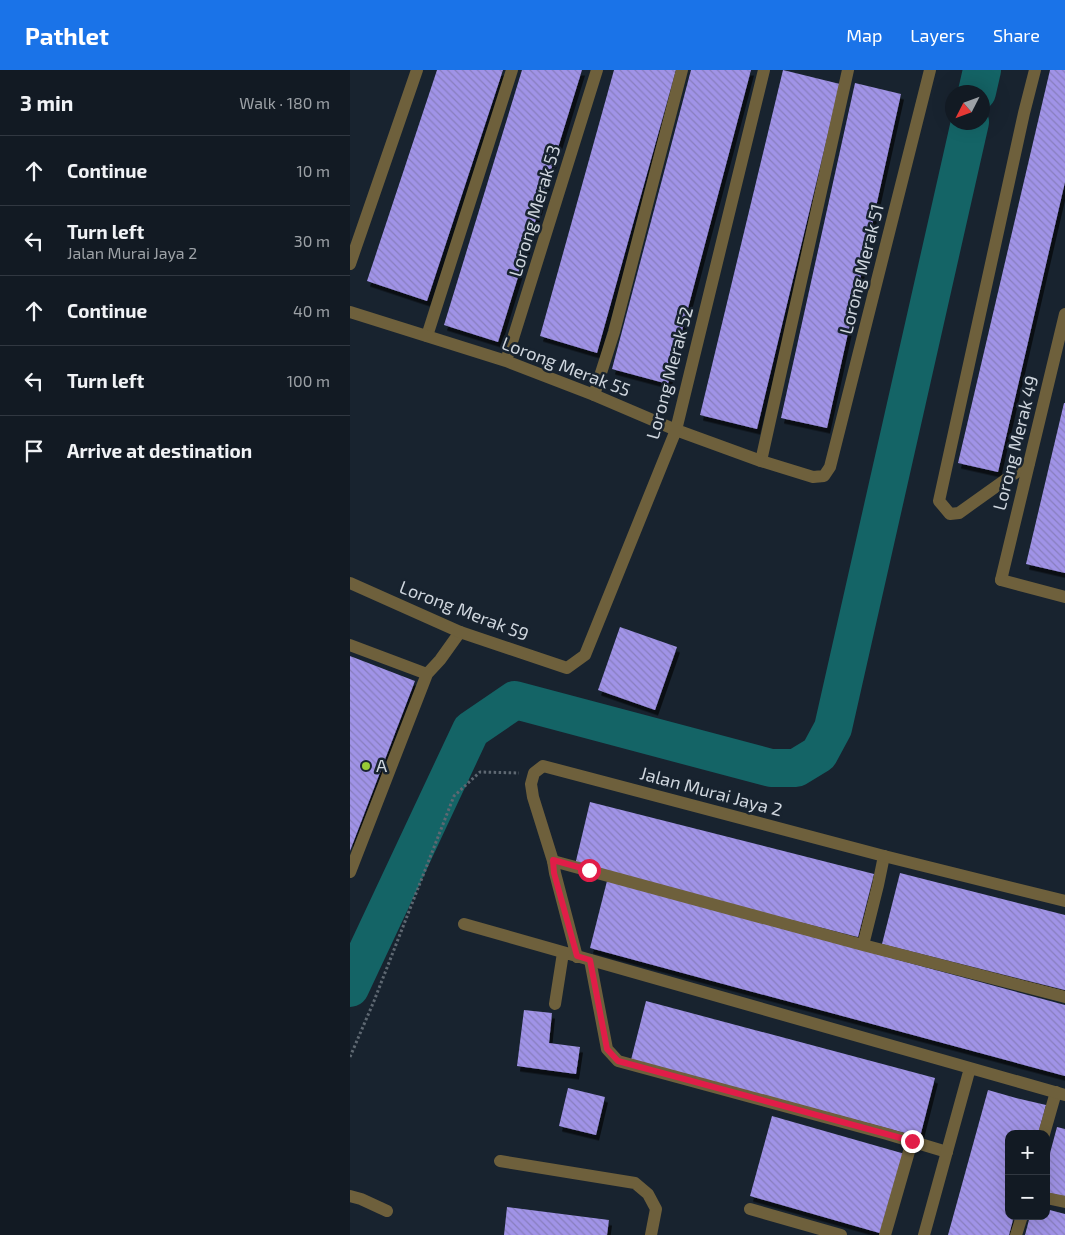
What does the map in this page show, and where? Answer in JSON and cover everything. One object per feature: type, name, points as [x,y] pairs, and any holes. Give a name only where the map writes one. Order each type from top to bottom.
[{"type":"street","points":[[350,264],[417,70]]},
{"type":"street","points":[[427,336],[512,70]]},
{"type":"street","name":"Lorong Merak 53","points":[[506,362],[597,70]]},
{"type":"street","points":[[594,395],[614,332],[682,70]]},
{"type":"street","name":"Lorong Merak 52","points":[[567,668],[585,656],[676,430],[764,70]]},
{"type":"street","points":[[760,461],[848,70]]},
{"type":"street","name":"Lorong Merak 51","points":[[824,476],[830,467],[930,70]]},
{"type":"street","points":[[1029,463],[959,513],[950,514],[938,501],[1015,152],[1035,70]]},
{"type":"street","name":"Lorong Merak 55","points":[[350,312],[506,362],[594,395],[676,430],[760,461],[813,477],[824,476]]},
{"type":"street","name":"Lorong Merak 49","points":[[1065,314],[1001,580],[1065,597]]},
{"type":"street","name":"Lorong Merak 59","points":[[350,583],[460,632],[567,668]]},
{"type":"street","points":[[350,872],[427,674],[440,660],[460,632]]},
{"type":"street","points":[[350,645],[427,674]]},
{"type":"street","name":"Jalan Murai Jaya 2","points":[[534,773],[543,766],[884,856],[1065,901]]},
{"type":"street","points":[[534,773],[531,784],[533,797],[553,860],[554,873],[584,958],[607,1049],[618,1061],[947,1152]]},
{"type":"street","points":[[863,945],[884,856]]},
{"type":"street","points":[[553,860],[863,945],[1065,997]]},
{"type":"street","points":[[464,924],[1060,1094],[1046,1130]]},
{"type":"street","points":[[555,1004],[563,953]]},
{"type":"street","points":[[924,1235],[970,1068]]},
{"type":"street","points":[[885,1235],[912,1141]]},
{"type":"street","points":[[500,1161],[634,1183],[648,1194],[656,1208],[651,1235]]},
{"type":"street","points":[[350,1196],[387,1211]]},
{"type":"street","points":[[1050,1199],[1065,1202]]},
{"type":"street","points":[[750,1209],[841,1235]]},
{"type":"street","points":[[1016,1235],[1021,1220]]},
{"type":"path","points":[[350,1057],[374,1001],[454,796],[480,772],[534,773]]},
{"type":"building","points":[[437,70],[503,70],[427,301],[367,281]]},
{"type":"building","points":[[522,70],[582,70],[498,342],[444,325]]},
{"type":"building","points":[[614,70],[676,70],[597,353],[540,336]]},
{"type":"building","points":[[691,70],[751,70],[668,384],[612,369]]},
{"type":"building","points":[[783,70],[840,84],[757,429],[700,415]]},
{"type":"building","points":[[1050,70],[1065,70],[1065,182],[998,472],[958,463]]},
{"type":"building","points":[[855,83],[901,94],[827,428],[781,418]]},
{"type":"building","points":[[1065,403],[1065,573],[1026,564]]},
{"type":"building","points":[[620,627],[677,647],[655,710],[598,690]]},
{"type":"building","name":"A","points":[[350,656],[415,681],[350,851]]},
{"type":"building","points":[[590,802],[874,874],[858,937],[575,865]]},
{"type":"building","points":[[900,873],[1065,915],[1065,990],[882,944]]},
{"type":"building","points":[[607,881],[1065,1005],[1065,1076],[590,948]]},
{"type":"building","points":[[646,1001],[935,1078],[920,1137],[631,1060]]},
{"type":"building","points":[[524,1010],[552,1013],[549,1043],[580,1047],[576,1074],[517,1066]]},
{"type":"building","points":[[568,1088],[605,1097],[596,1135],[559,1126]]},
{"type":"building","points":[[988,1090],[1046,1105],[1039,1130],[1005,1130],[1005,1220],[1013,1220],[1009,1235],[948,1235]]},
{"type":"building","points":[[772,1116],[905,1154],[883,1234],[750,1196]]},
{"type":"building","points":[[1057,1127],[1065,1129],[1065,1197],[1050,1193],[1050,1153]]},
{"type":"building","points":[[507,1207],[609,1220],[607,1235],[504,1235]]},
{"type":"building","points":[[1050,1210],[1065,1214],[1065,1235],[1025,1235],[1029,1220],[1050,1220]]},
{"type":"waterway","points":[[979,85],[982,70]]},
{"type":"waterway","points":[[350,988],[471,730],[515,700],[771,768],[796,768],[819,754],[833,728],[968,130]]},
{"type":"place","name":"A","points":[[366,766]]},
{"type":"route","points":[[589,870],[553,860],[554,873],[577,956],[590,960],[607,1049],[618,1061],[912,1141]]}]
